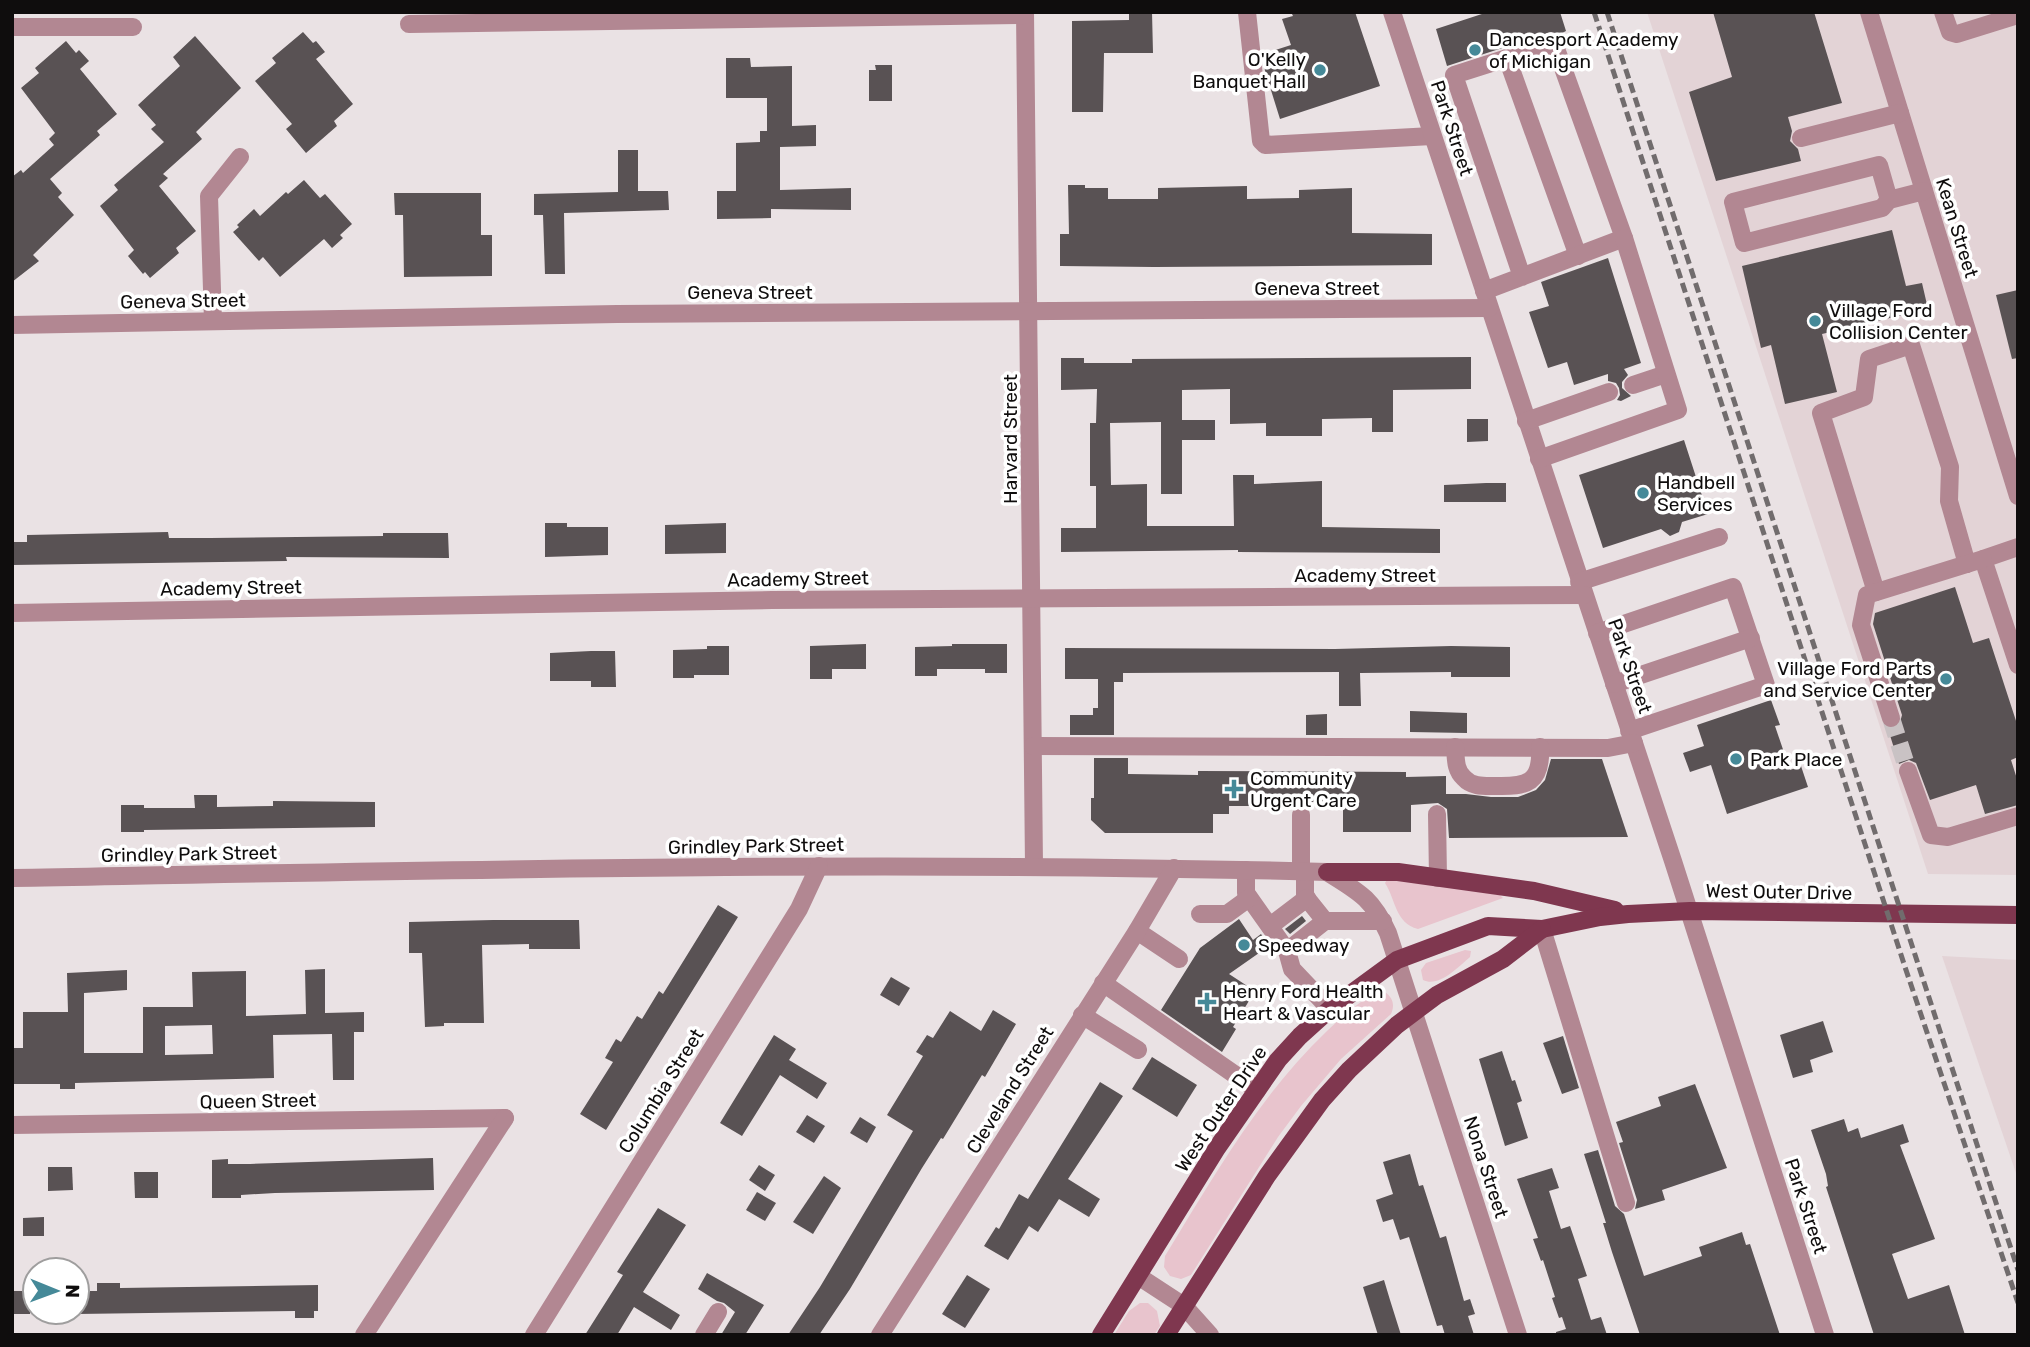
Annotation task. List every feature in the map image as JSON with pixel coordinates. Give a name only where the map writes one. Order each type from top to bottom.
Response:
[{"type":"main road","points":[[1327,872],[1398,872],[1534,891],[1628,914]]},
{"type":"main road","name":"West Outer Drive","points":[[1101,1335],[1217,1148],[1285,1052],[1330,1009],[1397,960],[1488,926],[1542,929],[1628,914],[1689,911],[2018,915]]},
{"type":"main road","name":"West Outer Drive","points":[[1166,1335],[1267,1176],[1322,1100],[1372,1047],[1437,995],[1503,959],[1542,929]]},
{"type":"street","points":[[1247,12],[1261,141],[1265,145],[1432,136]]},
{"type":"street","name":"Park Street","points":[[1392,12],[1689,911],[1825,1335]]},
{"type":"street","name":"Kean Street","points":[[1869,12],[2018,496]]},
{"type":"street","points":[[1943,12],[1950,32],[1957,34],[2018,15]]},
{"type":"street","points":[[409,24],[1025,14]]},
{"type":"street","name":"Harvard Street","points":[[1025,14],[1034,866]]},
{"type":"street","points":[[12,27],[133,27]]},
{"type":"street","points":[[1522,277],[1454,75],[1553,43],[1624,238],[1678,410],[1539,459]]},
{"type":"street","points":[[1507,58],[1578,256]]},
{"type":"street","points":[[1801,138],[1900,113]]},
{"type":"street","points":[[213,321],[209,196],[240,157]]},
{"type":"street","points":[[1889,200],[1880,165],[1733,202],[1744,243],[1882,208],[1889,200],[1924,191]]},
{"type":"street","name":"Geneva Street","points":[[12,325],[603,314],[1029,310],[1486,299],[1522,277],[1624,238]]},
{"type":"street","points":[[1876,593],[1821,413],[1864,397],[1869,359],[1911,345],[1950,467],[1949,501],[2018,665]]},
{"type":"street","points":[[1633,385],[1666,374]]},
{"type":"street","points":[[1526,421],[1609,392]]},
{"type":"street","name":"Academy Street","points":[[12,613],[1582,589],[1719,537]]},
{"type":"street","points":[[1891,718],[1861,625],[1867,595],[2018,547]]},
{"type":"street","points":[[1033,746],[1608,748],[1766,685],[1733,587],[1597,633]]},
{"type":"street","points":[[1614,684],[1751,638]]},
{"type":"street","points":[[1455,747],[1456,767],[1463,778],[1474,785],[1519,786],[1531,780],[1541,765],[1540,747]]},
{"type":"street","points":[[1908,771],[1931,835],[1948,836],[2018,816]]},
{"type":"street","points":[[1437,814],[1438,878]]},
{"type":"street","points":[[1301,815],[1307,898],[1325,921]]},
{"type":"street","name":"Grindley Park Street","points":[[12,878],[819,866],[1034,866],[1327,872]]},
{"type":"street","name":"Columbia Street","points":[[534,1335],[799,909],[819,866]]},
{"type":"street","name":"Cleveland Street","points":[[880,1335],[1137,931],[1174,868]]},
{"type":"street","points":[[1246,870],[1246,893],[1287,951],[1292,969],[1330,1009]]},
{"type":"street","points":[[1327,872],[1362,893],[1378,911],[1414,1013]]},
{"type":"street","points":[[1200,915],[1227,915],[1250,898]]},
{"type":"street","points":[[1270,926],[1307,898]]},
{"type":"street","points":[[1287,951],[1325,921],[1382,921]]},
{"type":"street","points":[[1542,929],[1626,1203]]},
{"type":"street","points":[[1137,931],[1179,958]]},
{"type":"street","points":[[1103,983],[1257,1090]]},
{"type":"street","name":"Nona Street","points":[[1414,1013],[1518,1335]]},
{"type":"street","points":[[1082,1015],[1138,1051]]},
{"type":"street","name":"Queen Street","points":[[12,1125],[505,1118],[364,1335]]},
{"type":"street","points":[[1138,1276],[1184,1306],[1210,1335]]},
{"type":"street","points":[[704,1335],[718,1312]]},
{"type":"shaded area","points":[[1647,12],[2018,12],[2018,875],[1928,874]]},
{"type":"shaded area","points":[[1388,878],[1500,895],[1503,898],[1418,929],[1410,926],[1400,916],[1385,883]]},
{"type":"shaded area","points":[[1465,950],[1471,951],[1470,957],[1448,975],[1435,981],[1423,980],[1421,970],[1426,963]]},
{"type":"shaded area","points":[[1942,956],[2018,960],[2018,1179]]},
{"type":"shaded area","points":[[1378,992],[1385,992],[1391,999],[1391,1014],[1341,1059],[1301,1106],[1278,1137],[1191,1275],[1181,1279],[1170,1276],[1164,1267],[1165,1256],[1259,1110],[1280,1082],[1327,1031],[1358,1004]]},
{"type":"shaded area","points":[[1140,1303],[1148,1303],[1157,1311],[1160,1326],[1154,1335],[1114,1335],[1129,1311]]},
{"type":"building","points":[[1129,12],[1152,12],[1153,53],[1104,53],[1103,112],[1072,112],[1072,21],[1129,20]]},
{"type":"building","name":"O'Kelly Banquet Hall","points":[[1291,12],[1355,12],[1380,86],[1280,119],[1265,71],[1263,54],[1291,45],[1282,19],[1293,16]]},
{"type":"building","name":"Dancesport Academy of Michigan","points":[[1488,12],[1560,12],[1566,31],[1560,34],[1551,32],[1447,66],[1436,29]]},
{"type":"building","points":[[1713,12],[1814,12],[1842,103],[1788,117],[1792,131],[1790,141],[1798,149],[1801,161],[1716,181],[1689,92],[1732,77]]},
{"type":"building","points":[[303,32],[325,52],[316,59],[353,104],[334,121],[337,126],[306,153],[286,129],[292,124],[255,81],[276,63],[272,58]]},
{"type":"building","points":[[195,36],[241,88],[196,132],[202,139],[163,174],[168,178],[159,186],[196,231],[176,248],[179,253],[150,278],[145,272],[143,274],[128,256],[134,250],[100,206],[118,190],[114,185],[164,142],[151,129],[156,125],[138,105],[180,66],[173,57]]},
{"type":"building","points":[[66,41],[76,53],[79,50],[89,61],[80,69],[117,114],[97,131],[100,135],[50,179],[62,193],[58,197],[74,215],[33,255],[39,261],[12,282],[12,177],[21,170],[23,173],[54,145],[49,139],[55,133],[21,88],[39,73],[35,68]]},
{"type":"building","points":[[726,58],[750,58],[751,67],[792,66],[792,126],[816,125],[816,146],[780,147],[780,190],[851,188],[851,210],[771,209],[771,218],[717,219],[717,191],[736,191],[736,143],[760,142],[760,131],[767,131],[767,98],[726,98]]},
{"type":"building","points":[[875,65],[892,65],[892,101],[869,101],[869,70],[876,70]]},
{"type":"building","points":[[618,150],[638,150],[638,191],[668,191],[669,210],[564,213],[565,274],[545,274],[543,215],[534,215],[534,194],[618,192]]},
{"type":"building","points":[[304,180],[320,198],[325,194],[352,224],[340,235],[343,238],[332,248],[324,239],[280,277],[263,257],[259,261],[233,232],[254,209],[260,216],[286,192],[288,194]]},
{"type":"building","points":[[1068,185],[1108,188],[1108,199],[1158,199],[1158,188],[1247,186],[1247,199],[1299,198],[1299,190],[1352,188],[1352,233],[1432,234],[1432,265],[1060,266],[1060,234],[1069,234]]},
{"type":"building","points":[[394,193],[481,193],[481,235],[492,235],[492,276],[404,277],[403,215],[395,215]]},
{"type":"building","name":"Village Ford Collision Center","points":[[1892,230],[1906,286],[1922,283],[1928,309],[1822,334],[1837,392],[1785,404],[1771,345],[1761,348],[1742,266]]},
{"type":"building","points":[[1608,258],[1641,363],[1624,369],[1628,375],[1622,382],[1622,388],[1631,396],[1621,401],[1617,400],[1620,395],[1619,388],[1616,383],[1608,381],[1608,374],[1574,385],[1567,362],[1548,368],[1529,312],[1549,306],[1541,282]]},
{"type":"building","points":[[2018,290],[2018,358],[2012,359],[1996,295]]},
{"type":"building","points":[[1471,357],[1471,389],[1393,390],[1393,432],[1372,432],[1372,418],[1322,419],[1322,436],[1266,436],[1266,423],[1230,424],[1230,389],[1182,390],[1182,420],[1215,420],[1215,440],[1182,440],[1182,494],[1161,494],[1161,422],[1110,423],[1111,485],[1147,484],[1147,526],[1234,526],[1233,475],[1254,475],[1254,484],[1322,481],[1322,527],[1440,529],[1440,553],[1238,550],[1061,552],[1061,528],[1096,528],[1096,486],[1090,486],[1090,423],[1096,423],[1097,389],[1061,390],[1061,358],[1084,358],[1084,363],[1132,363],[1132,359]]},
{"type":"building","points":[[1467,419],[1488,419],[1488,441],[1467,442]]},
{"type":"building","name":"Handbell Services","points":[[1684,440],[1708,514],[1682,522],[1679,532],[1670,536],[1661,529],[1603,548],[1579,475]]},
{"type":"building","points":[[1506,483],[1506,502],[1444,502],[1444,485]]},
{"type":"building","points":[[545,523],[567,523],[567,527],[608,527],[608,555],[545,557]]},
{"type":"building","points":[[726,523],[726,553],[665,554],[665,525]]},
{"type":"building","points":[[168,532],[169,538],[448,533],[449,558],[286,557],[287,561],[12,565],[12,542],[27,542],[27,535]]},
{"type":"building","name":"Village Ford Parts and Service Center","points":[[1955,587],[1973,643],[1989,638],[2018,727],[2018,757],[2011,760],[2018,782],[2018,805],[1985,814],[1976,785],[1930,800],[1916,763],[1909,760],[1899,764],[1888,729],[1899,726],[1902,715],[1873,624],[1875,613]]},
{"type":"building","points":[[866,644],[866,669],[832,669],[832,679],[810,679],[810,646]]},
{"type":"building","points":[[1007,644],[1007,673],[985,673],[985,669],[937,669],[937,676],[915,676],[915,647]]},
{"type":"building","points":[[707,646],[729,646],[729,675],[673,678],[673,650],[707,649]]},
{"type":"building","points":[[1510,647],[1510,677],[1451,677],[1451,672],[1360,673],[1361,706],[1339,706],[1339,672],[1123,673],[1123,682],[1114,682],[1114,735],[1070,735],[1070,715],[1093,715],[1093,708],[1098,708],[1098,679],[1065,679],[1065,648],[1335,649]]},
{"type":"building","points":[[615,651],[616,687],[591,687],[591,681],[550,681],[550,653]]},
{"type":"building","name":"Park Place","points":[[1771,700],[1780,725],[1775,726],[1790,770],[1801,766],[1808,787],[1727,814],[1711,765],[1690,772],[1683,753],[1704,746],[1697,725]]},
{"type":"building","points":[[1410,711],[1467,713],[1467,733],[1410,732]]},
{"type":"building","points":[[1327,714],[1327,735],[1306,735],[1306,715]]},
{"type":"building","points":[[1094,758],[1128,758],[1128,774],[1198,775],[1198,771],[1406,772],[1406,777],[1446,776],[1446,794],[1491,797],[1518,797],[1536,790],[1545,780],[1551,759],[1602,759],[1628,837],[1449,838],[1447,809],[1438,803],[1411,805],[1411,832],[1343,832],[1343,802],[1270,802],[1270,806],[1229,806],[1229,814],[1213,814],[1213,833],[1105,833],[1091,820]]},
{"type":"building","points":[[194,795],[217,795],[217,807],[273,806],[273,801],[375,802],[375,827],[121,832],[121,805],[195,808]]},
{"type":"building","points":[[718,905],[738,917],[606,1130],[580,1114],[613,1062],[605,1058],[616,1039],[621,1042],[637,1016],[642,1019],[659,991],[663,994]]},
{"type":"building","points":[[1302,916],[1306,921],[1290,934],[1285,929]]},
{"type":"building","name":"Henry Ford Health Heart & Vascular","points":[[1239,919],[1253,940],[1261,934],[1269,946],[1229,974],[1255,991],[1233,1027],[1236,1029],[1222,1052],[1161,1010],[1200,948]]},
{"type":"building","points":[[579,920],[580,949],[529,949],[529,944],[482,945],[484,1023],[444,1023],[444,1026],[425,1027],[422,953],[409,953],[409,922]]},
{"type":"building","points":[[325,969],[325,1013],[364,1012],[364,1032],[354,1032],[354,1080],[333,1080],[332,1034],[273,1035],[274,1078],[75,1083],[75,1089],[60,1089],[60,1084],[12,1084],[12,1048],[23,1048],[23,1012],[68,1012],[67,973],[127,970],[127,990],[84,993],[84,1053],[143,1053],[143,1007],[193,1007],[192,972],[246,971],[246,1016],[306,1014],[305,970]],"holes":[[[212,1025],[213,1054],[165,1055],[165,1026]]]},
{"type":"building","points":[[891,977],[910,988],[899,1006],[880,995]]},
{"type":"building","points":[[993,1010],[1016,1024],[985,1077],[982,1075],[943,1139],[941,1138],[850,1289],[819,1335],[788,1335],[820,1287],[913,1131],[887,1115],[923,1056],[916,1052],[927,1035],[933,1038],[950,1011],[981,1031]]},
{"type":"building","points":[[1823,1021],[1833,1052],[1810,1060],[1813,1072],[1793,1078],[1780,1035]]},
{"type":"building","points":[[774,1035],[796,1049],[789,1060],[827,1083],[817,1099],[780,1075],[742,1136],[720,1123]]},
{"type":"building","points":[[1563,1036],[1579,1088],[1562,1094],[1543,1043]]},
{"type":"building","points":[[1502,1051],[1522,1101],[1517,1103],[1528,1138],[1505,1146],[1479,1059]]},
{"type":"building","points":[[1152,1057],[1197,1085],[1177,1117],[1132,1089]]},
{"type":"building","points":[[1100,1082],[1123,1096],[1068,1179],[1100,1199],[1089,1217],[1059,1199],[1038,1232],[1029,1226],[1008,1260],[984,1246],[996,1227],[999,1229],[1019,1194],[1028,1199]]},
{"type":"building","points":[[1695,1084],[1727,1168],[1662,1190],[1665,1200],[1635,1209],[1637,1200],[1619,1143],[1623,1142],[1616,1122],[1661,1106],[1658,1097]]},
{"type":"building","points":[[807,1115],[825,1126],[814,1143],[796,1132]]},
{"type":"building","points":[[860,1117],[876,1127],[867,1143],[850,1133]]},
{"type":"building","points":[[1844,1119],[1848,1132],[1858,1128],[1861,1138],[1903,1124],[1909,1142],[1900,1145],[1935,1239],[1892,1254],[1908,1299],[1949,1285],[1965,1335],[1874,1335],[1826,1187],[1826,1174],[1811,1130]]},
{"type":"building","points":[[1598,1150],[1615,1206],[1624,1214],[1644,1276],[1702,1256],[1699,1247],[1742,1232],[1746,1245],[1750,1244],[1780,1335],[1640,1335],[1603,1223],[1606,1223],[1584,1154]]},
{"type":"building","points":[[1410,1154],[1419,1186],[1423,1185],[1440,1238],[1446,1236],[1464,1301],[1470,1299],[1475,1314],[1468,1316],[1474,1335],[1445,1335],[1442,1325],[1437,1326],[1409,1237],[1400,1240],[1393,1219],[1383,1222],[1376,1200],[1393,1194],[1383,1162]]},
{"type":"building","points":[[433,1158],[434,1190],[275,1193],[241,1195],[241,1198],[212,1198],[212,1160],[228,1159],[228,1164],[250,1164]]},
{"type":"building","points":[[759,1165],[775,1175],[765,1191],[749,1180]]},
{"type":"building","points":[[48,1167],[72,1167],[73,1190],[48,1191]]},
{"type":"building","points":[[1552,1168],[1559,1188],[1549,1191],[1561,1229],[1570,1226],[1587,1276],[1578,1279],[1591,1320],[1601,1317],[1607,1335],[1556,1335],[1556,1332],[1566,1329],[1552,1298],[1555,1297],[1533,1239],[1538,1238],[1517,1179]]},
{"type":"building","points":[[134,1172],[158,1172],[158,1198],[135,1198]]},
{"type":"building","points":[[824,1176],[841,1188],[813,1234],[793,1222]]},
{"type":"building","points":[[757,1192],[776,1203],[765,1221],[746,1210]]},
{"type":"building","points":[[658,1208],[686,1225],[643,1292],[680,1315],[671,1330],[634,1307],[617,1335],[585,1335],[623,1275],[617,1272]]},
{"type":"building","points":[[44,1217],[44,1236],[23,1236],[23,1218]]},
{"type":"building","points":[[707,1273],[764,1305],[745,1335],[721,1335],[735,1312],[698,1289]]},
{"type":"building","points":[[967,1275],[990,1289],[965,1328],[942,1314]]},
{"type":"building","points":[[1384,1280],[1401,1335],[1378,1335],[1363,1287]]},
{"type":"building","points":[[97,1283],[120,1283],[120,1288],[318,1285],[318,1311],[314,1311],[314,1318],[295,1318],[295,1311],[91,1314],[91,1291],[97,1291]]},
{"type":"building","points":[[12,1291],[21,1291],[21,1314],[12,1314]]},
{"type":"tunnel","points":[[1891,718],[1908,771]]},
{"type":"railway","points":[[1594,12],[1905,967],[2018,1303]]},
{"type":"railway","points":[[1607,12],[2018,1270]]},
{"type":"place","name":"Dancesport Academy of Michigan","points":[[1475,50]]},
{"type":"place","name":"O'Kelly Banquet Hall","points":[[1320,70]]},
{"type":"place","name":"Village Ford Collision Center","points":[[1815,321]]},
{"type":"place","name":"Handbell Services","points":[[1643,493]]},
{"type":"place","name":"Village Ford Parts and Service Center","points":[[1946,679]]},
{"type":"place","name":"Park Place","points":[[1736,759]]},
{"type":"place","name":"Community Urgent Care","points":[[1234,789]]},
{"type":"place","name":"Speedway","points":[[1244,945]]},
{"type":"place","name":"Henry Ford Health Heart & Vascular","points":[[1207,1002]]}]
